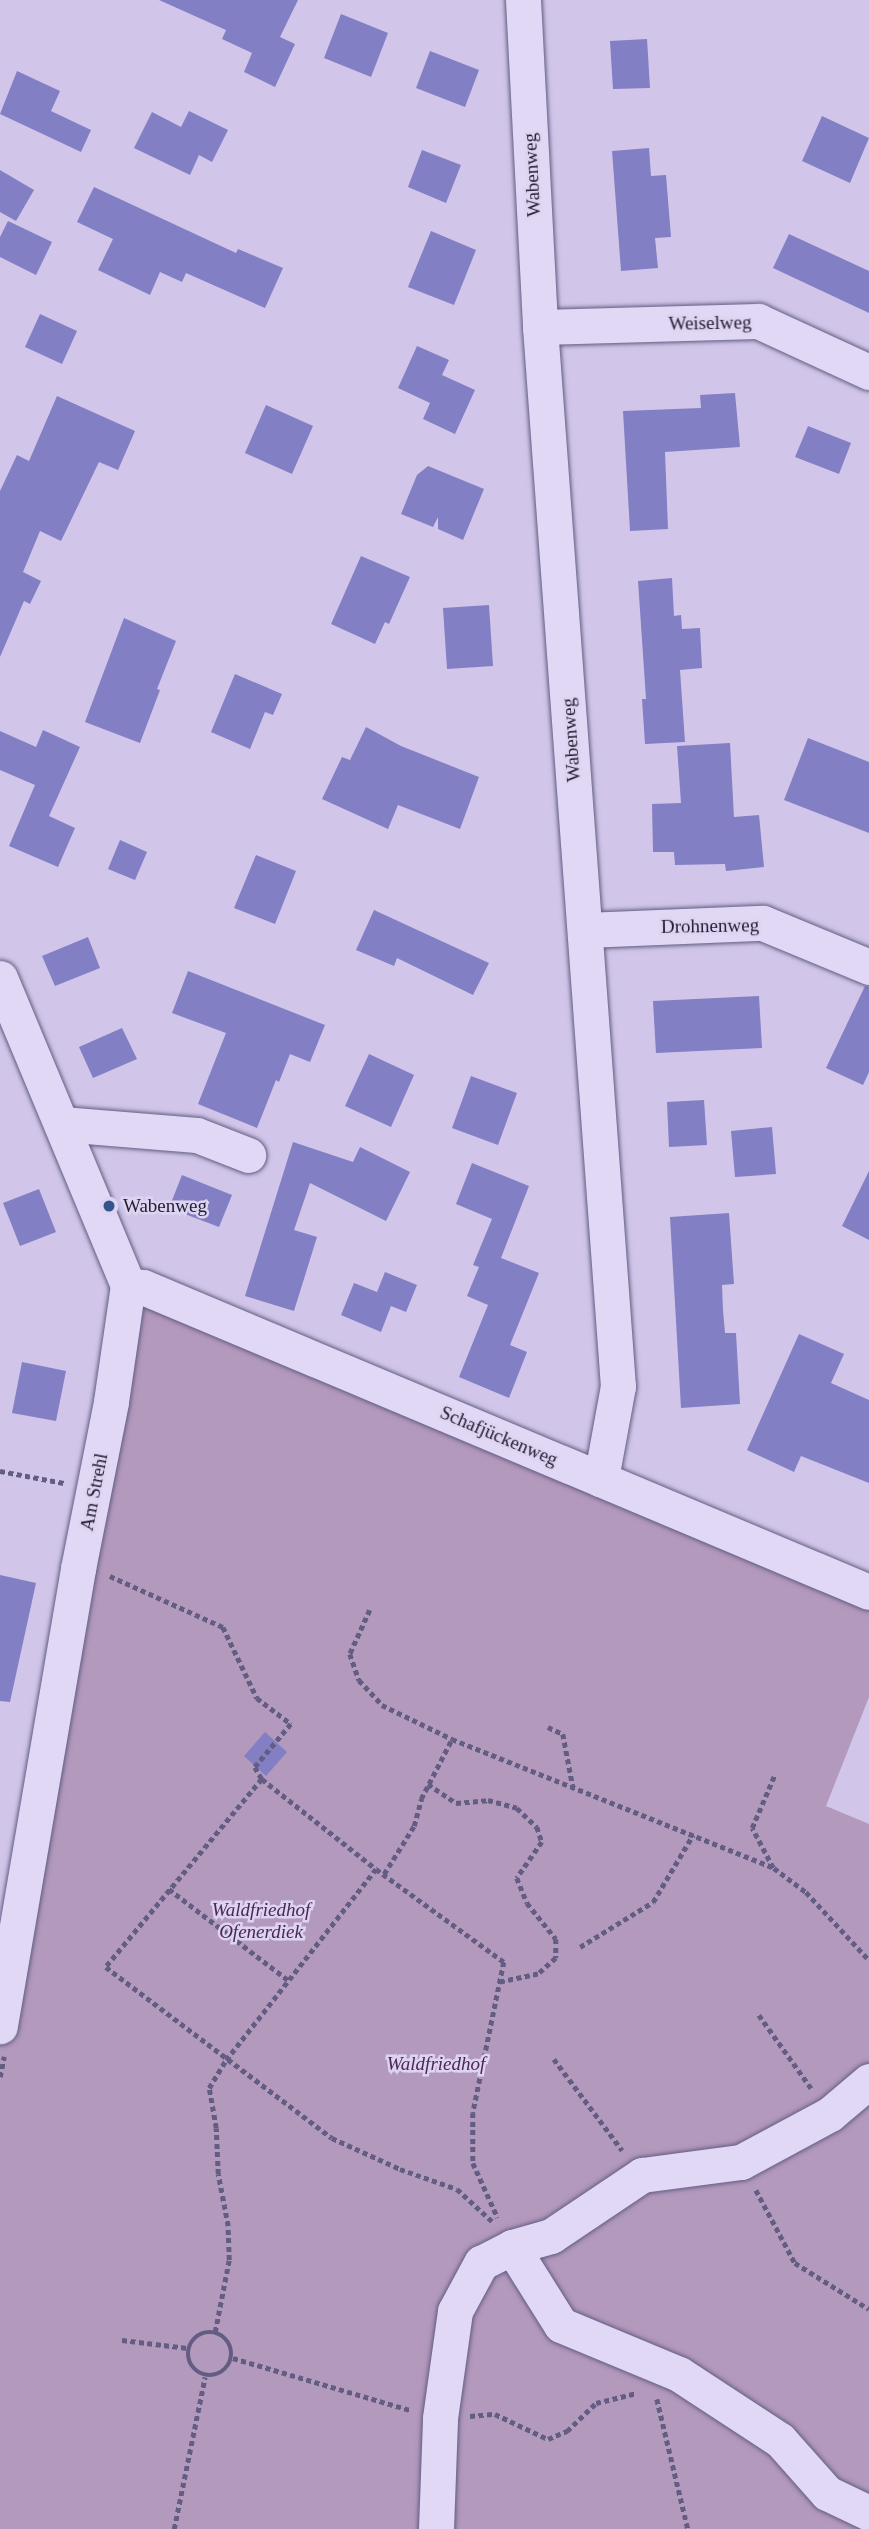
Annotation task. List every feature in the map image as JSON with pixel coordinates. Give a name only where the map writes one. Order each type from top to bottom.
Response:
[{"type":"street","name":"Wabenweg","points":[[523,0],[540,327],[618,1386],[601,1479]]},
{"type":"street","name":"Weiselweg","points":[[540,327],[758,321],[869,372]]},
{"type":"street","name":"Drohnenweg","points":[[585,930],[763,923],[869,967]]},
{"type":"street","points":[[0,978],[128,1285]]},
{"type":"street","points":[[62,1124],[197,1135],[248,1155]]},
{"type":"street","name":"Schafjückenweg","points":[[128,1285],[143,1287],[869,1592]]},
{"type":"street","name":"Am Strehl","points":[[0,2026],[78,1569],[96,1486],[128,1285]]},
{"type":"street","points":[[505,2234],[551,2236],[642,2175],[741,2162],[830,2114],[869,2081]]},
{"type":"street","points":[[505,2234],[561,2325],[780,2440],[827,2493],[869,2512]]},
{"type":"street","points":[[436,2529],[440,2418],[455,2311],[481,2263],[505,2234]]},
{"type":"path","points":[[0,1471],[96,1486]]},
{"type":"path","points":[[78,1569],[100,1572],[223,1627],[257,1698],[291,1724],[255,1767],[262,1779],[376,1869],[504,1962],[472,2113],[473,2163],[505,2234]]},
{"type":"path","points":[[370,1610],[350,1654],[359,1680],[382,1705],[452,1739],[774,1868],[806,1892],[869,1961]]},
{"type":"path","points":[[548,1727],[563,1734],[573,1788]]},
{"type":"path","points":[[384,1874],[414,1826],[428,1784],[452,1739]]},
{"type":"path","points":[[774,1868],[752,1828],[775,1774]]},
{"type":"path","points":[[262,1779],[106,1967],[332,2138],[400,2169],[457,2189],[505,2234]]},
{"type":"path","points":[[428,1784],[456,1803],[488,1800],[517,1808],[537,1827],[542,1842],[517,1878],[527,1903],[556,1939],[555,1958],[538,1974],[500,1982]]},
{"type":"path","points":[[580,1947],[653,1902],[693,1835]]},
{"type":"path","points":[[215,2332],[229,2260],[228,2225],[218,2174],[216,2129],[209,2088],[226,2060],[376,1869]]},
{"type":"path","points":[[169,1888],[288,1980]]},
{"type":"path","points":[[759,2015],[830,2114]]},
{"type":"path","points":[[554,2059],[642,2175]]},
{"type":"path","points":[[741,2162],[795,2263],[869,2309]]},
{"type":"path","points":[[215,2332],[227,2339],[233,2358],[226,2371],[217,2376],[205,2376],[195,2371],[188,2360],[188,2348],[202,2333],[215,2332]]},
{"type":"path","points":[[122,2340],[188,2348]]},
{"type":"path","points":[[233,2358],[440,2418],[495,2414],[548,2439],[567,2431],[596,2403],[668,2381]]},
{"type":"path","points":[[174,2529],[205,2376]]},
{"type":"path","points":[[668,2381],[657,2408],[688,2529]]},
{"type":"green space","name":"Waldfriedhof","points":[[128,1285],[869,1592],[869,1697],[826,1806],[869,1824],[869,2529],[0,2529],[0,2026]]},
{"type":"building","points":[[159,0],[298,0],[280,37],[295,44],[275,87],[244,72],[252,53],[222,39],[226,30]]},
{"type":"building","points":[[341,14],[388,33],[371,77],[324,58]]},
{"type":"building","points":[[647,39],[650,88],[613,89],[610,41]]},
{"type":"building","points":[[430,51],[479,70],[465,107],[416,88]]},
{"type":"building","points":[[17,71],[60,91],[51,111],[91,130],[81,152],[0,114]]},
{"type":"building","points":[[189,111],[228,130],[212,162],[199,155],[190,175],[134,148],[152,112],[181,127]]},
{"type":"building","points":[[822,116],[869,138],[850,183],[802,161]]},
{"type":"building","points":[[649,148],[651,176],[666,175],[671,237],[655,238],[658,268],[621,271],[612,151]]},
{"type":"building","points":[[422,150],[461,165],[446,203],[408,187]]},
{"type":"building","points":[[0,170],[34,190],[16,221],[0,212]]},
{"type":"building","points":[[94,187],[236,253],[238,249],[283,268],[265,308],[186,273],[182,282],[160,272],[150,295],[98,270],[113,239],[77,222]]},
{"type":"building","points":[[8,221],[52,242],[36,275],[0,257],[0,237]]},
{"type":"building","points":[[431,231],[476,250],[454,305],[408,287]]},
{"type":"building","points":[[789,234],[869,271],[869,313],[773,268]]},
{"type":"building","points":[[40,314],[77,331],[62,364],[25,347]]},
{"type":"building","points":[[417,346],[449,360],[442,375],[475,390],[455,434],[423,419],[430,403],[398,388]]},
{"type":"building","points":[[735,393],[740,447],[665,452],[668,529],[630,531],[623,411],[701,408],[700,395]]},
{"type":"building","points":[[57,396],[135,431],[118,470],[99,462],[61,541],[40,531],[23,572],[41,581],[30,604],[24,601],[0,657],[0,491],[17,455],[29,461]]},
{"type":"building","points":[[266,405],[313,426],[292,474],[245,453]]},
{"type":"building","points":[[808,426],[851,443],[839,474],[795,457]]},
{"type":"building","points":[[428,466],[484,489],[463,540],[438,529],[438,517],[433,527],[401,514],[417,475]]},
{"type":"building","points":[[361,556],[410,577],[389,624],[385,622],[375,644],[331,624]]},
{"type":"building","points":[[672,578],[674,616],[681,615],[682,629],[700,628],[702,668],[680,670],[685,742],[645,744],[642,699],[646,699],[638,581]]},
{"type":"building","points":[[489,605],[493,666],[447,669],[443,608]]},
{"type":"building","points":[[124,618],[176,641],[140,743],[85,722]]},
{"type":"building","points":[[235,674],[282,694],[273,715],[265,712],[250,749],[211,732]]},
{"type":"building","points":[[366,727],[401,746],[479,777],[460,829],[398,805],[388,829],[322,799],[342,757],[350,760]]},
{"type":"building","points":[[43,730],[80,747],[49,816],[75,828],[58,867],[9,846],[35,785],[0,770],[0,731],[36,747]]},
{"type":"building","points":[[808,738],[869,762],[869,833],[784,800]]},
{"type":"building","points":[[730,743],[734,817],[759,815],[764,867],[726,871],[725,864],[675,865],[674,852],[653,852],[652,804],[681,803],[677,746]]},
{"type":"building","points":[[120,840],[147,852],[135,880],[108,869]]},
{"type":"building","points":[[256,855],[296,871],[275,924],[234,908]]},
{"type":"building","points":[[374,910],[489,963],[473,995],[397,958],[394,966],[356,950]]},
{"type":"building","points":[[88,937],[100,968],[55,986],[42,956]]},
{"type":"building","points":[[188,971],[325,1025],[310,1062],[290,1054],[279,1082],[276,1080],[257,1128],[198,1104],[226,1033],[172,1013]]},
{"type":"building","points":[[865,986],[869,987],[869,1072],[863,1085],[826,1068]]},
{"type":"building","points":[[759,996],[762,1048],[656,1053],[653,1001]]},
{"type":"building","points":[[122,1028],[137,1059],[93,1078],[79,1047]]},
{"type":"building","points":[[369,1054],[414,1075],[391,1127],[345,1106]]},
{"type":"building","points":[[471,1076],[517,1093],[498,1145],[452,1128]]},
{"type":"building","points":[[704,1100],[707,1145],[669,1147],[667,1102]]},
{"type":"building","points":[[772,1127],[776,1174],[735,1177],[731,1131]]},
{"type":"building","points":[[293,1142],[353,1162],[360,1147],[410,1172],[386,1221],[310,1183],[294,1230],[317,1237],[294,1311],[245,1296]]},
{"type":"building","points":[[472,1163],[529,1186],[501,1258],[539,1273],[510,1345],[527,1352],[509,1398],[459,1377],[488,1305],[467,1296],[479,1267],[473,1265],[492,1219],[456,1204]]},
{"type":"building","points":[[869,1171],[869,1240],[842,1226]]},
{"type":"building","points":[[182,1175],[232,1195],[219,1227],[169,1208]]},
{"type":"building","points":[[39,1189],[56,1232],[20,1246],[3,1203]]},
{"type":"building","points":[[729,1213],[734,1284],[722,1285],[723,1310],[725,1333],[736,1333],[740,1404],[681,1408],[670,1217]]},
{"type":"building","points":[[385,1272],[417,1285],[406,1312],[391,1306],[381,1332],[341,1315],[354,1283],[377,1292]]},
{"type":"building","points":[[799,1334],[844,1354],[831,1383],[869,1400],[869,1483],[801,1456],[794,1472],[747,1450]]},
{"type":"building","points":[[22,1362],[66,1371],[56,1421],[12,1413]]},
{"type":"building","points":[[0,1575],[36,1583],[10,1702],[0,1701]]},
{"type":"building","points":[[265,1732],[287,1752],[266,1776],[244,1756]]},
{"type":"place","name":"Wabenweg","points":[[109,1206]]},
{"type":"park label","name":"Waldfriedhof Ofenerdiek","points":[[261,1921]]}]
